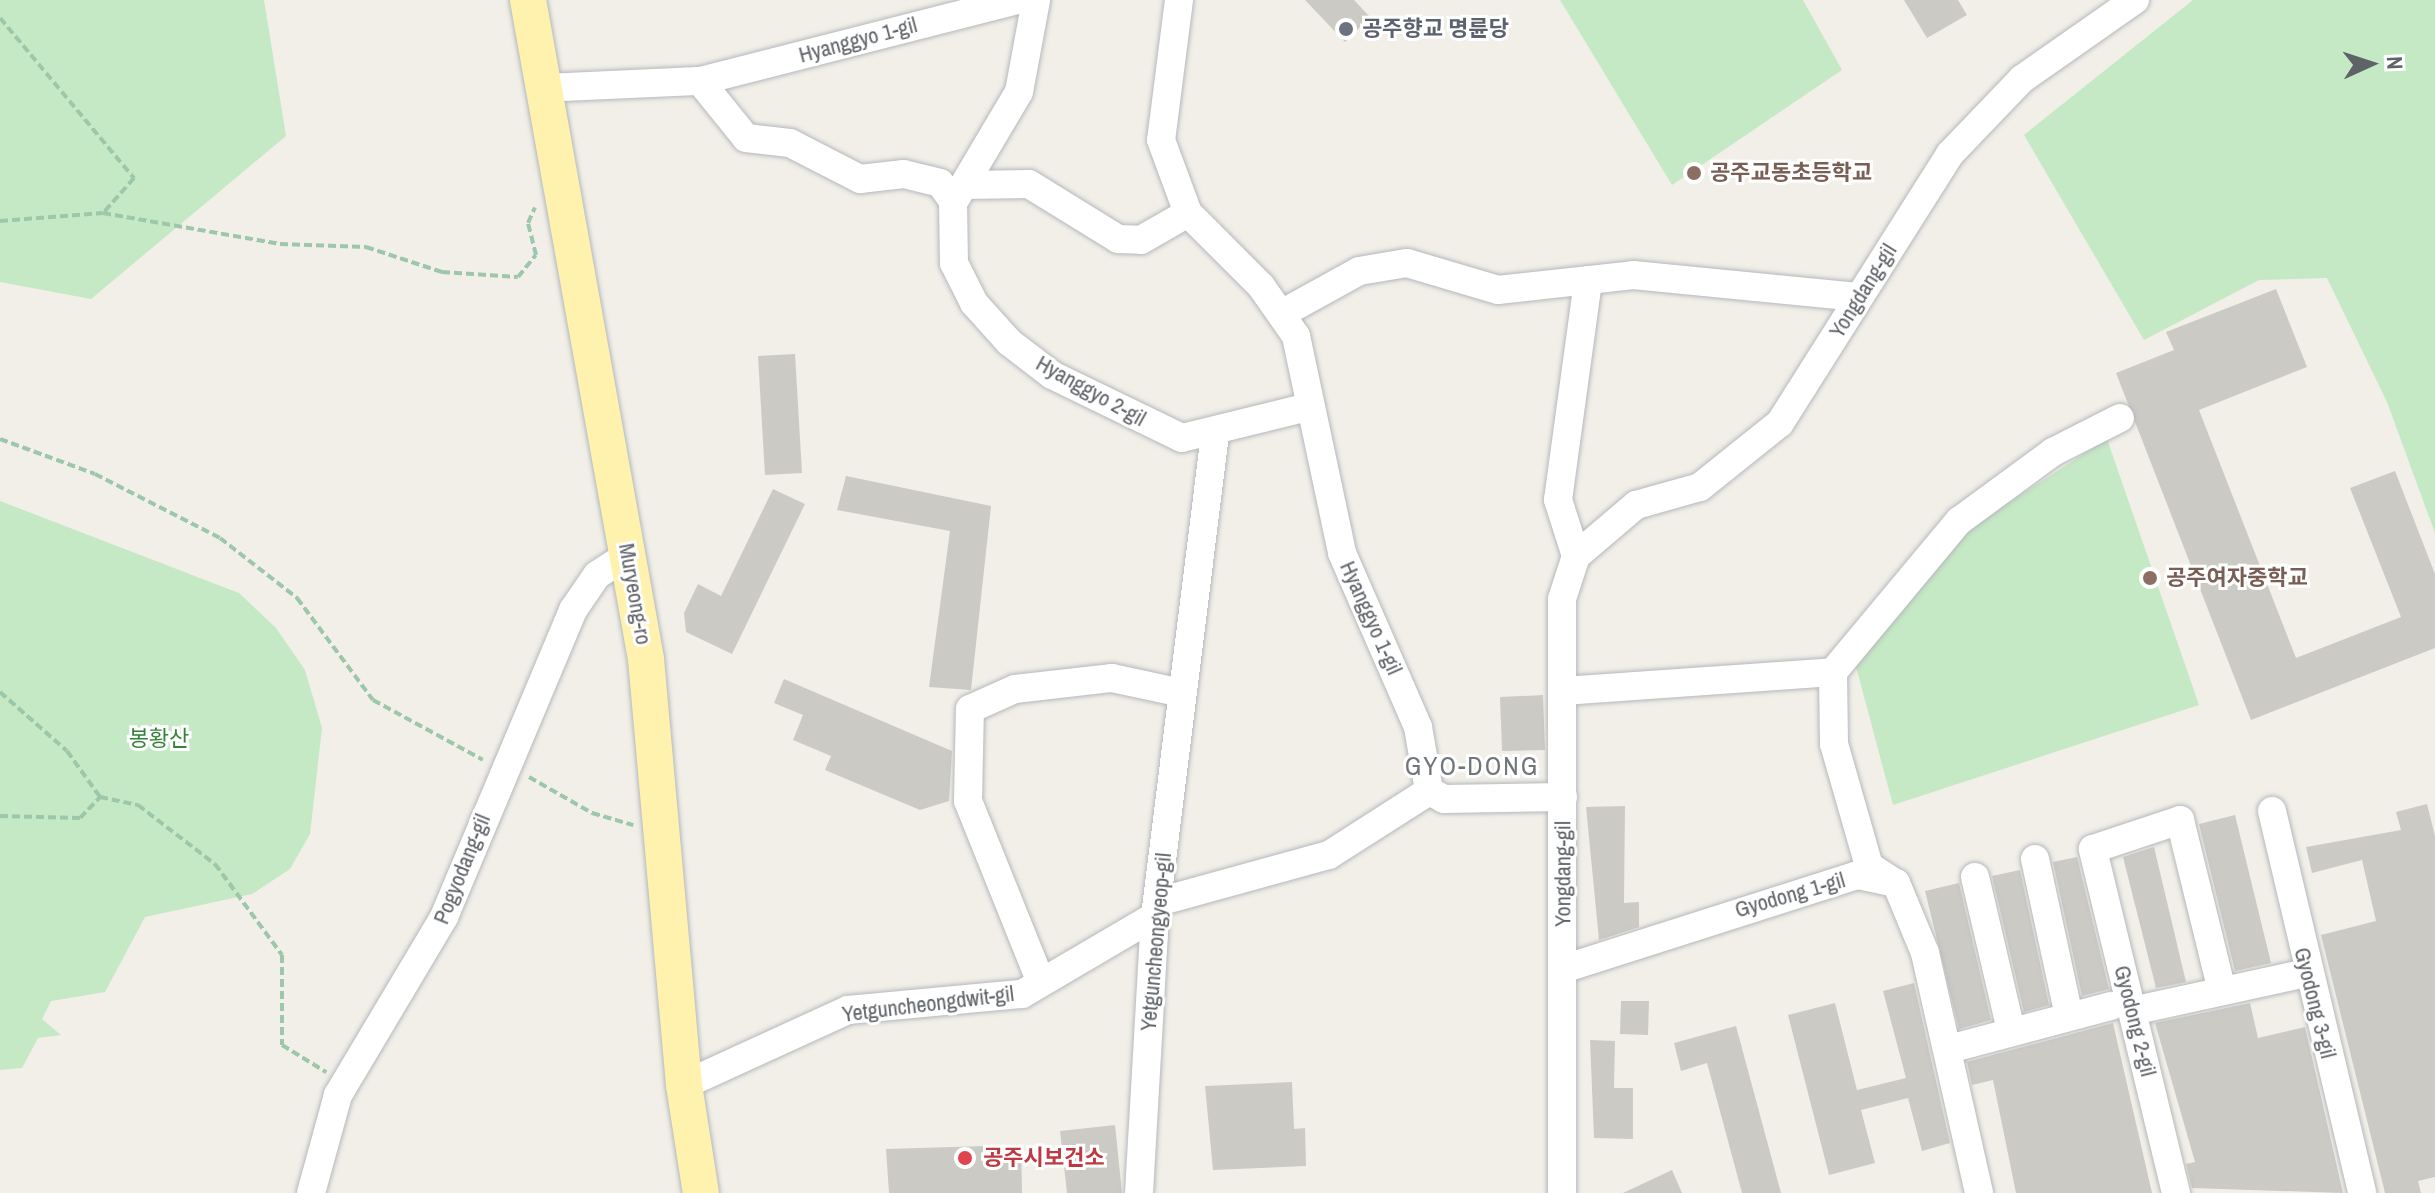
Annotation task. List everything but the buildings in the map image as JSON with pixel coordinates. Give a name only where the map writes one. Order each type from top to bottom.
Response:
[{"type":"main road","name":"Muryeong-ro","points":[[528,0],[646,659],[684,1085],[701,1193]]},
{"type":"street","name":"Hyanggyo 1-gil","points":[[700,81],[1017,0]]},
{"type":"street","points":[[959,193],[1019,92],[1036,0]]},
{"type":"street","name":"Hyanggyo 1-gil","points":[[1179,0],[1161,140],[1188,213],[1283,313],[1296,336],[1308,407],[1342,553],[1418,727],[1429,791]]},
{"type":"street","name":"Yongdang-gil","points":[[1562,1193],[1562,599],[1576,556],[1636,505],[1700,487],[1743,458],[1780,423],[1950,154],[2022,79],[2135,0]]},
{"type":"street","points":[[543,88],[700,81],[746,138],[790,143],[860,179],[904,174],[940,183],[959,193],[1029,184],[1118,239],[1141,240],[1188,213]]},
{"type":"street","name":"Hyanggyo 2-gil","points":[[959,193],[954,263],[974,303],[1009,342],[1052,375],[1182,438],[1215,434],[1308,407]]},
{"type":"street","points":[[1283,313],[1359,271],[1407,263],[1498,290],[1633,275],[1858,297]]},
{"type":"street","points":[[1576,556],[1558,500],[1588,280]]},
{"type":"street","points":[[1979,1193],[1925,953],[1896,883],[1869,866],[1834,744],[1833,672],[1959,521],[2053,452],[2120,418]]},
{"type":"street","name":"Yetguncheongyeop-gil","points":[[1139,1193],[1156,909],[1215,434]]},
{"type":"street","name":"Pogyodang-gil","points":[[311,1193],[338,1095],[444,917],[502,769],[573,610],[597,575],[628,555]]},
{"type":"street","points":[[1563,691],[1833,672]]},
{"type":"street","name":"Yetguncheongdwit-gil","points":[[1040,980],[968,801],[970,709],[1015,689],[1112,678],[1182,693]]},
{"type":"street","points":[[1429,791],[1444,799],[1563,797]]},
{"type":"street","name":"Yetguncheongdwit-gil","points":[[684,1085],[848,1010],[1008,996],[1040,980],[1156,909],[1329,855],[1429,791]]},
{"type":"street","name":"Gyodong 3-gil","points":[[2272,811],[2307,973],[2362,1193]]},
{"type":"street","name":"Gyodong 2-gil","points":[[2176,1193],[2121,1008],[2093,849],[2180,820],[2222,991]]},
{"type":"street","points":[[2035,859],[2069,1016]]},
{"type":"street","name":"Gyodong 1-gil","points":[[1563,969],[1858,875],[1896,883]]},
{"type":"street","points":[[1975,877],[2011,1031]]},
{"type":"street","points":[[1949,1049],[2069,1016],[2222,991],[2307,973]]},
{"type":"path","points":[[0,18],[134,178],[103,213]]},
{"type":"path","points":[[0,221],[103,213],[280,244],[366,247],[442,272],[518,277],[536,255],[528,223],[538,197]]},
{"type":"path","points":[[0,439],[95,474],[220,538],[297,598],[373,700],[502,769],[639,827]]},
{"type":"path","points":[[0,692],[67,751],[100,797],[138,805],[215,864],[282,955],[282,1045],[330,1075]]},
{"type":"path","points":[[0,816],[80,818],[100,797]]},
{"type":"green space","points":[[0,0],[264,0],[286,136],[91,299],[0,282]]},
{"type":"green space","points":[[1560,0],[1803,0],[1842,70],[1672,185]]},
{"type":"green space","points":[[2193,0],[2435,0],[2435,533],[2387,402],[2327,278],[2259,280],[2144,340],[2024,135]]},
{"type":"green space","points":[[2107,439],[2199,705],[1893,805],[1854,659],[1974,525]]},
{"type":"green space","name":"봉황산","points":[[0,501],[239,593],[276,628],[305,670],[322,728],[310,834],[290,869],[252,894],[145,917],[105,992],[51,1001],[42,1019],[61,1035],[38,1038],[22,1068],[0,1070]]},
{"type":"place","name":"공주향교 명륜당","points":[[1346,29]]},
{"type":"place","name":"공주교동초등학교","points":[[1694,173]]},
{"type":"place","name":"공주여자중학교","points":[[2150,578]]},
{"type":"place","name":"공주시보건소","points":[[965,1158]]},
{"type":"district","name":"GYO-DONG","points":[[1472,766]]}]
